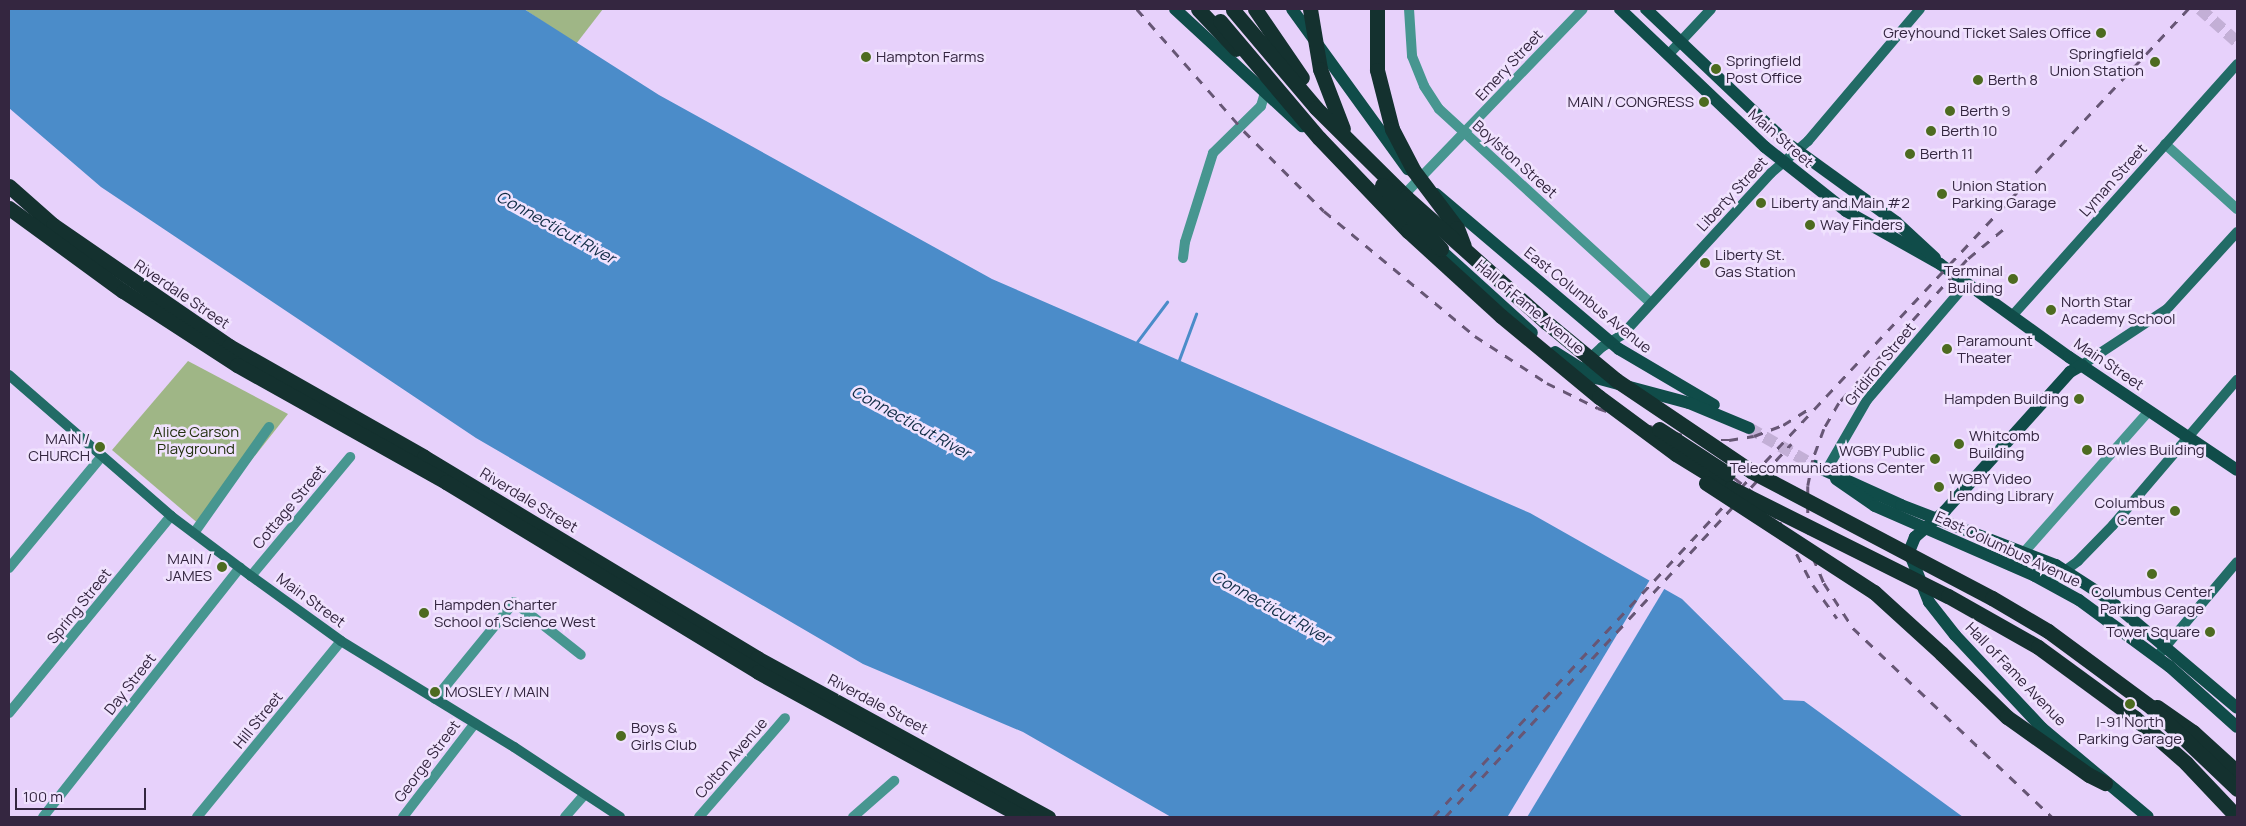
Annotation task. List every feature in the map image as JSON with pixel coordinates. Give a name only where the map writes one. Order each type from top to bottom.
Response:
[{"type":"highway","points":[[1198,9],[1217,23]]},
{"type":"highway","points":[[1210,9],[1217,23],[1271,92],[1449,270],[1550,358],[1724,497],[1882,598],[2001,712],[2089,776],[2105,783]]},
{"type":"highway","points":[[1232,9],[1316,108],[1384,175],[1465,250],[1588,358],[1697,437],[1779,486],[2020,614],[2193,732],[2237,772]]},
{"type":"highway","points":[[1255,9],[1304,80],[1384,175]]},
{"type":"highway","points":[[1310,9],[1320,69],[1343,129],[1376,178],[1432,240],[1548,343],[1649,422],[1743,484],[1856,550]]},
{"type":"highway","points":[[1377,9],[1377,70],[1392,129],[1414,171],[1457,228],[1465,250]]},
{"type":"highway","points":[[9,181],[53,225]]},
{"type":"highway","name":"Riverdale Street","points":[[9,186],[53,225],[229,346],[424,457],[757,658],[1048,817]]},
{"type":"highway","name":"Riverdale Street","points":[[9,208],[123,291],[237,364],[446,482],[758,672],[1023,817]]},
{"type":"highway","points":[[1650,436],[1731,488],[1979,612],[2066,666],[2160,740],[2237,816]]},
{"type":"highway","points":[[2127,688],[2175,728],[2237,788]]},
{"type":"main road","name":"Hall of Fame Avenue","points":[[1175,9],[1271,92],[1427,238],[1543,342],[1576,368],[1596,378],[1689,403],[1749,428]]},
{"type":"main road","name":"East Columbus Avenue","points":[[1292,9],[1372,122],[1418,179],[1611,342],[1644,367],[1729,413],[1749,428]]},
{"type":"main road","name":"Main Street","points":[[1620,9],[1782,163],[1852,216],[1940,264],[2082,365],[2237,470]]},
{"type":"main road","name":"Main Street","points":[[1646,9],[1796,151],[1903,227],[1940,264]]},
{"type":"main road","points":[[1668,55],[1711,9]]},
{"type":"main road","name":"Liberty Street","points":[[1576,368],[1622,336],[1782,163],[1808,141],[1920,9]]},
{"type":"main road","name":"Lyman Street","points":[[2012,316],[2237,64]]},
{"type":"main road","points":[[1427,238],[1424,226],[1428,214],[1438,207],[1450,206]]},
{"type":"main road","points":[[1925,528],[1938,518],[2070,372],[2167,309],[2237,232]]},
{"type":"main road","name":"Gridiron Street","points":[[1821,469],[1867,400],[1967,283]]},
{"type":"main road","name":"Main Street","points":[[9,375],[171,516],[251,576],[341,641],[475,723],[620,817]]},
{"type":"main road","points":[[2048,583],[2064,571],[2113,525],[2237,380]]},
{"type":"main road","name":"East Columbus Avenue","points":[[1821,469],[1938,518],[2025,551],[2064,571],[2107,598],[2237,708]]},
{"type":"main road","name":"East Columbus Avenue","points":[[1821,469],[1858,497],[2048,583],[2098,613],[2157,657],[2237,727]]},
{"type":"main road","name":"Hall of Fame Avenue","points":[[1925,528],[1915,537],[1910,552],[1929,602],[2030,716],[2105,783],[2148,817]]},
{"type":"main road","points":[[2157,657],[2237,562]]},
{"type":"street","name":"Boylston Street","points":[[1409,9],[1410,46],[1419,76],[1439,109],[1464,134],[1651,303]]},
{"type":"street","name":"Emery Street","points":[[1393,206],[1583,9]]},
{"type":"street","points":[[1183,258],[1184,244],[1213,153],[1261,106],[1271,92]]},
{"type":"street","points":[[2165,144],[2237,209]]},
{"type":"street","points":[[2025,551],[2149,411]]},
{"type":"street","points":[[194,533],[269,428]]},
{"type":"street","points":[[9,568],[101,457]]},
{"type":"street","name":"Cottage Street","points":[[251,576],[350,457]]},
{"type":"street","name":"Spring Street","points":[[9,713],[171,516]]},
{"type":"street","name":"Day Street","points":[[43,817],[240,568]]},
{"type":"street","points":[[435,699],[514,602],[581,655]]},
{"type":"street","name":"Hill Street","points":[[197,817],[341,641]]},
{"type":"street","name":"Colton Avenue","points":[[699,817],[785,718]]},
{"type":"street","name":"George Street","points":[[403,817],[475,723]]},
{"type":"street","points":[[853,817],[894,781]]},
{"type":"street","points":[[565,817],[584,794]]},
{"type":"green space","points":[[524,9],[603,9],[576,44]]},
{"type":"green space","name":"Alice Carson Playground","points":[[188,361],[288,414],[200,525],[112,450]]},
{"type":"water","name":"Connecticut River","points":[[9,9],[524,9],[659,95],[992,279],[1530,513],[1682,599],[1784,700],[1804,701],[1963,817],[1171,817],[1023,732],[863,664],[476,438],[101,187],[9,108]]},
{"type":"pier","points":[[1651,578],[1666,587],[1527,817],[1507,817]]},
{"type":"waterway","points":[[1137,342],[1167,302]]},
{"type":"waterway","points":[[1179,360],[1196,314]]},
{"type":"tunnel","points":[[2200,9],[2237,42]]},
{"type":"tunnel","points":[[1749,428],[1815,466]]},
{"type":"railway","points":[[1137,9],[1244,131],[1324,211],[1475,336],[1547,383],[1598,408],[1656,428],[1703,440],[1729,440],[1754,436],[1783,425],[1807,410]]},
{"type":"railway","points":[[1433,817],[2188,9]]},
{"type":"railway","points":[[2003,230],[1967,260],[1839,403],[1824,429],[1813,460],[1808,486],[1808,526],[1813,557],[1824,583],[1853,628],[2052,817]]},
{"type":"railway","points":[[1670,437],[1706,456],[1759,497],[1780,522],[1813,585],[1837,618]]},
{"type":"railway","points":[[1445,817],[1791,444]]},
{"type":"place","name":"Greyhound Ticket Sales Office","points":[[2101,33]]},
{"type":"place","name":"Hampton Farms","points":[[866,57]]},
{"type":"place","name":"Springfield Union Station","points":[[2155,62]]},
{"type":"place","name":"Springfield Post Office","points":[[1716,69]]},
{"type":"place","name":"Berth 8","points":[[1978,80]]},
{"type":"place","name":"MAIN / CONGRESS","points":[[1704,102]]},
{"type":"place","name":"Berth 9","points":[[1950,111]]},
{"type":"place","name":"Berth 10","points":[[1931,131]]},
{"type":"place","name":"Berth 11","points":[[1910,154]]},
{"type":"place","name":"Union Station Parking Garage","points":[[1942,194]]},
{"type":"place","name":"Liberty and Main #2","points":[[1761,203]]},
{"type":"place","name":"Way Finders","points":[[1810,225]]},
{"type":"place","name":"Liberty St. Gas Station","points":[[1705,263]]},
{"type":"place","name":"Terminal Building","points":[[2013,279]]},
{"type":"place","name":"North Star Academy School","points":[[2051,310]]},
{"type":"place","name":"Paramount Theater","points":[[1947,349]]},
{"type":"place","name":"Hampden Building","points":[[2079,399]]},
{"type":"place","name":"Whitcomb Building","points":[[1959,444]]},
{"type":"place","name":"MAIN / CHURCH","points":[[100,447]]},
{"type":"place","name":"Bowles Building","points":[[2087,450]]},
{"type":"place","name":"WGBY Public Telecommunications Center","points":[[1935,459]]},
{"type":"place","name":"WGBY Video Lending Library","points":[[1939,487]]},
{"type":"place","name":"Columbus Center","points":[[2175,511]]},
{"type":"place","name":"MAIN / JAMES","points":[[222,567]]},
{"type":"place","name":"Columbus Center Parking Garage","points":[[2152,574]]},
{"type":"place","name":"Hampden Charter School of Science West","points":[[424,613]]},
{"type":"place","name":"Tower Square","points":[[2210,632]]},
{"type":"place","name":"MOSLEY / MAIN","points":[[435,692]]},
{"type":"place","name":"I-91 North Parking Garage","points":[[2130,704]]},
{"type":"place","name":"Boys & Girls Club","points":[[621,736]]}]
